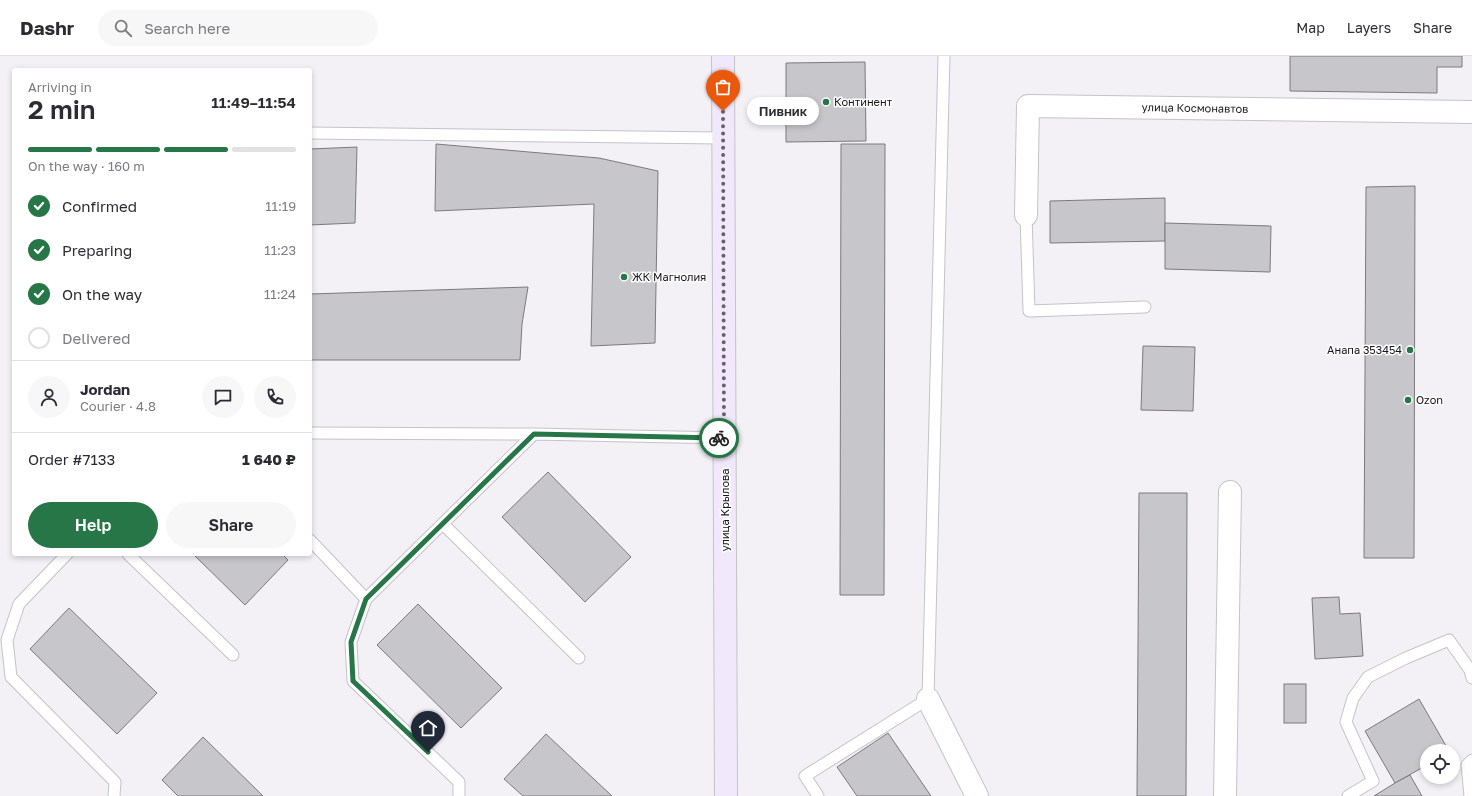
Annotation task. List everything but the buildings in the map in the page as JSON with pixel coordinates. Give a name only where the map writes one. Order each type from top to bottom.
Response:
[{"type":"street","name":"улица Крылова","points":[[723,56],[726,796]]},
{"type":"street","name":"улица Космонавтов","points":[[1026,215],[1028,106],[1472,112]]},
{"type":"street","points":[[1225,796],[1230,492]]},
{"type":"street","points":[[928,698],[977,796]]},
{"type":"lane","points":[[818,796],[805,776],[928,698],[944,56]]},
{"type":"lane","points":[[312,133],[723,138]]},
{"type":"lane","points":[[1026,215],[1029,312],[1145,307]]},
{"type":"lane","points":[[312,433],[534,434],[724,438]]},
{"type":"lane","points":[[459,796],[459,782],[353,681],[351,642],[366,599],[534,434]]},
{"type":"lane","points":[[443,524],[579,658]]},
{"type":"lane","points":[[312,542],[366,599]]},
{"type":"lane","points":[[64,556],[18,604],[7,640],[11,677],[115,782],[114,796]]},
{"type":"lane","points":[[130,556],[233,654]]},
{"type":"lane","points":[[1348,796],[1373,781],[1346,722],[1353,698],[1368,677],[1406,658],[1449,640],[1470,670],[1472,678]]},
{"type":"lane","points":[[1470,796],[1467,765],[1472,760]]},
{"type":"way so far","points":[[719,438],[724,438],[723,111]]},
{"type":"place","name":"Континент","points":[[826,102]]},
{"type":"place","name":"Пивник","points":[[723,111]]},
{"type":"place","name":"ЖК Магнолия","points":[[624,277]]},
{"type":"place","name":"Анапа 353454","points":[[1410,350]]},
{"type":"place","name":"Ozon","points":[[1408,400]]},
{"type":"route","points":[[428,752],[353,681],[351,642],[366,599],[534,434],[719,438]]}]
